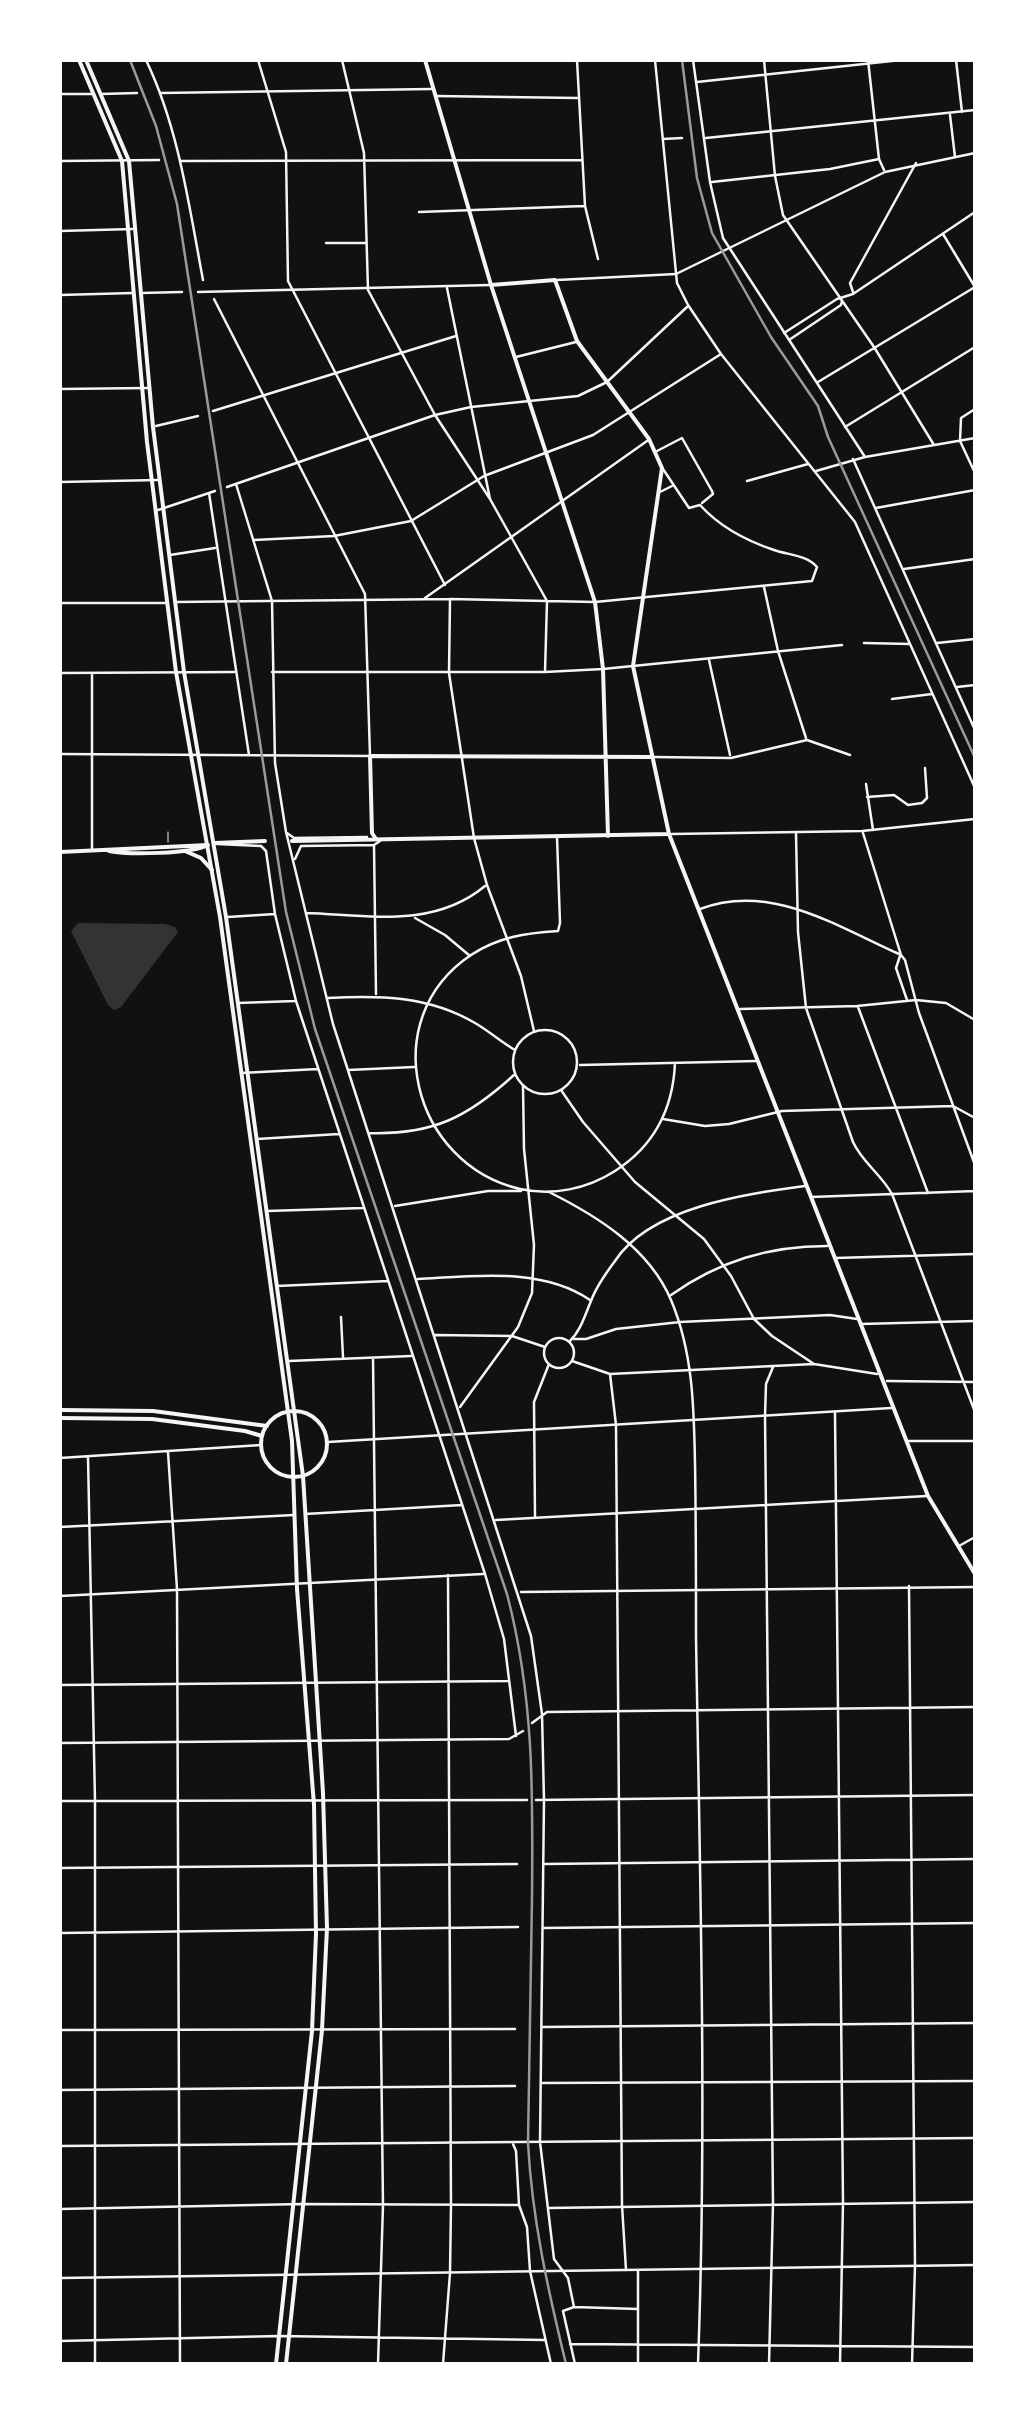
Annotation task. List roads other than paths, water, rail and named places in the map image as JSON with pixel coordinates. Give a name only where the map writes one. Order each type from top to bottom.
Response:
[{"type":"main road","points":[[78,60],[122,161],[143,293],[156,481]]},
{"type":"main road","points":[[86,60],[129,160],[142,388],[160,510],[176,672],[226,918],[270,1286],[288,1361],[297,1582],[313,1799],[316,1928],[312,2031],[276,2364]]},
{"type":"main road","points":[[425,60],[490,285],[595,602],[604,669],[608,836]]},
{"type":"main road","points":[[490,285],[555,280],[577,342],[656,452],[662,468],[660,492],[634,666],[669,834],[928,1496],[975,1574]]},
{"type":"main road","points":[[160,510],[200,756],[231,1004],[245,1073]]},
{"type":"main road","points":[[370,835],[370,756],[651,757]]},
{"type":"main road","points":[[292,841],[669,834]]},
{"type":"main road","points":[[357,841],[370,835]]},
{"type":"main road","points":[[370,835],[380,841]]},
{"type":"main road","points":[[60,852],[266,842]]},
{"type":"main road","points":[[104,850],[181,850],[212,844]]},
{"type":"main road","points":[[181,850],[197,855],[212,870]]},
{"type":"main road","points":[[254,1139],[268,1211],[291,1411],[303,1476],[326,1864],[322,2030],[286,2364]]},
{"type":"main road","points":[[60,1410],[154,1411],[266,1426]]},
{"type":"main road","points":[[291,1411],[317,1420],[328,1442],[320,1466],[303,1476],[274,1470],[261,1445],[266,1426],[291,1411]]},
{"type":"main road","points":[[60,1418],[152,1419],[262,1436]]},
{"type":"street","points":[[146,60],[180,161],[203,280]]},
{"type":"street","points":[[258,60],[286,160],[288,281],[445,586]]},
{"type":"street","points":[[342,60],[365,160],[368,290],[435,415],[490,499],[546,601],[545,672]]},
{"type":"street","points":[[577,60],[585,206],[598,259]]},
{"type":"street","points":[[655,60],[676,274],[688,306],[862,534],[975,788]]},
{"type":"street","points":[[693,60],[710,182],[727,247],[865,457]]},
{"type":"street","points":[[764,60],[775,176],[786,220],[842,299],[934,445]]},
{"type":"street","points":[[696,82],[901,60]]},
{"type":"street","points":[[956,60],[962,112]]},
{"type":"street","points":[[868,62],[878,160],[885,172]]},
{"type":"street","points":[[160,94],[432,89]]},
{"type":"street","points":[[60,94],[137,94]]},
{"type":"street","points":[[434,96],[579,98]]},
{"type":"street","points":[[704,138],[975,110]]},
{"type":"street","points":[[950,114],[956,156]]},
{"type":"street","points":[[662,139],[682,138]]},
{"type":"street","points":[[555,280],[676,274],[885,172],[975,154]]},
{"type":"street","points":[[60,161],[160,160]]},
{"type":"street","points":[[180,161],[582,160]]},
{"type":"street","points":[[710,182],[878,160]]},
{"type":"street","points":[[853,294],[850,283],[916,163]]},
{"type":"street","points":[[419,212],[585,206]]},
{"type":"street","points":[[783,334],[837,299],[853,294],[975,212]]},
{"type":"street","points":[[60,231],[132,229]]},
{"type":"street","points":[[816,382],[975,287],[942,233]]},
{"type":"street","points":[[326,243],[367,243]]},
{"type":"street","points":[[198,292],[490,285]]},
{"type":"street","points":[[447,288],[490,499]]},
{"type":"street","points":[[60,295],[182,292]]},
{"type":"street","points":[[60,754],[370,756],[366,600],[214,299]]},
{"type":"street","points":[[788,341],[841,305],[842,299]]},
{"type":"street","points":[[226,487],[435,415],[472,407],[578,396],[607,382],[688,306]]},
{"type":"street","points":[[213,411],[457,335]]},
{"type":"street","points":[[514,358],[577,342]]},
{"type":"street","points":[[845,427],[975,347]]},
{"type":"street","points":[[253,540],[334,536],[410,521],[484,476],[593,435],[721,354]]},
{"type":"street","points":[[60,389],[150,388]]},
{"type":"street","points":[[975,410],[961,418],[960,441],[975,474]]},
{"type":"street","points":[[153,427],[198,416]]},
{"type":"street","points":[[656,452],[682,438],[713,494],[700,505],[685,505],[662,468]]},
{"type":"street","points":[[816,471],[852,459],[975,438]]},
{"type":"street","points":[[424,599],[648,440]]},
{"type":"street","points":[[852,459],[974,726]]},
{"type":"street","points":[[747,481],[808,464]]},
{"type":"street","points":[[60,482],[156,481]]},
{"type":"street","points":[[236,484],[272,601],[274,756],[304,913],[348,1070],[531,1636],[542,1714],[544,1800],[540,2142],[554,2260],[568,2278],[574,2307]]},
{"type":"street","points":[[660,492],[674,486]]},
{"type":"street","points":[[875,509],[975,490]]},
{"type":"street","points":[[160,510],[215,491]]},
{"type":"street","points":[[208,494],[250,756]]},
{"type":"street","points":[[60,602],[450,598],[595,602],[812,581],[817,567],[812,561],[772,550],[734,533],[700,505]]},
{"type":"street","points":[[170,556],[217,548]]},
{"type":"street","points":[[902,569],[975,559]]},
{"type":"street","points":[[764,584],[778,651],[807,740]]},
{"type":"street","points":[[450,598],[449,673],[474,838],[486,885],[521,976],[534,1031]]},
{"type":"street","points":[[936,643],[975,639]]},
{"type":"street","points":[[864,643],[912,644]]},
{"type":"street","points":[[272,672],[545,672],[842,644]]},
{"type":"street","points":[[708,658],[730,758]]},
{"type":"street","points":[[60,674],[236,672]]},
{"type":"street","points":[[92,673],[92,851]]},
{"type":"street","points":[[956,687],[975,685]]},
{"type":"street","points":[[892,700],[934,694]]},
{"type":"street","points":[[651,757],[730,758],[807,740],[850,755]]},
{"type":"street","points":[[867,797],[894,794],[908,805],[922,803],[927,798],[926,768]]},
{"type":"street","points":[[866,784],[870,831]]},
{"type":"street","points":[[669,834],[870,831],[975,818]]},
{"type":"street","points":[[862,831],[916,1000],[975,1165]]},
{"type":"street","points":[[286,832],[294,838],[370,835]]},
{"type":"street","points":[[796,834],[797,909],[806,1008],[860,1157],[892,1194],[975,1412]]},
{"type":"street","points":[[558,835],[560,924],[555,932],[508,937],[470,956],[446,977],[430,1003],[419,1035],[415,1066],[420,1099],[433,1127],[474,1170],[505,1185],[549,1192],[590,1184],[621,1167],[645,1146],[662,1119],[674,1083],[675,1063]]},
{"type":"street","points":[[294,865],[301,846],[374,846],[380,841]]},
{"type":"street","points":[[212,844],[261,846],[266,851],[275,914],[296,1000],[464,1505],[504,1638],[516,1736]]},
{"type":"street","points":[[374,846],[376,995]]},
{"type":"street","points":[[304,913],[414,918],[458,903],[486,885]]},
{"type":"street","points":[[698,909],[737,898],[769,901],[797,909],[901,955]]},
{"type":"street","points":[[226,918],[275,914]]},
{"type":"street","points":[[414,918],[445,935],[470,956]]},
{"type":"street","points":[[901,955],[896,968],[907,1002]]},
{"type":"street","points":[[326,998],[376,995],[430,1003],[478,1025],[515,1050]]},
{"type":"street","points":[[231,1004],[296,1000]]},
{"type":"street","points":[[738,1008],[858,1006],[916,1000],[946,1004],[975,1020]]},
{"type":"street","points":[[858,1006],[928,1193]]},
{"type":"street","points":[[459,1408],[512,1336],[527,1309],[534,1280],[523,1086],[515,1074],[515,1050],[534,1031],[550,1030],[566,1036],[576,1052],[578,1066],[572,1081],[561,1090],[540,1094],[523,1086]]},
{"type":"street","points":[[578,1066],[758,1061]]},
{"type":"street","points":[[348,1070],[415,1066]]},
{"type":"street","points":[[245,1073],[320,1069]]},
{"type":"street","points":[[368,1133],[412,1132],[433,1127],[478,1106],[515,1074]]},
{"type":"street","points":[[561,1090],[621,1167],[654,1200],[704,1239],[724,1264],[754,1319],[814,1364]]},
{"type":"street","points":[[662,1119],[717,1125],[776,1112],[954,1106],[975,1118]]},
{"type":"street","points":[[254,1139],[339,1134]]},
{"type":"street","points":[[805,1186],[748,1194],[677,1216],[630,1242],[616,1257],[571,1340],[572,1361],[564,1367],[550,1364],[544,1356],[545,1346],[556,1338],[571,1340],[586,1339],[616,1329],[680,1322],[830,1315],[859,1322],[975,1321]]},
{"type":"street","points":[[393,1206],[488,1191],[528,1190]]},
{"type":"street","points":[[810,1198],[975,1190],[975,1198]]},
{"type":"street","points":[[549,1192],[591,1214],[630,1242],[670,1296],[680,1322],[690,1372],[696,1510],[703,2203],[698,2364]]},
{"type":"street","points":[[260,1212],[364,1208]]},
{"type":"street","points":[[670,1296],[724,1264],[775,1249],[829,1246]]},
{"type":"street","points":[[833,1258],[975,1254]]},
{"type":"street","points":[[417,1279],[480,1275],[534,1280],[563,1285],[591,1300]]},
{"type":"street","points":[[270,1286],[388,1281]]},
{"type":"street","points":[[341,1317],[343,1359]]},
{"type":"street","points":[[435,1336],[512,1336],[545,1346]]},
{"type":"street","points":[[288,1361],[412,1356]]},
{"type":"street","points":[[373,1358],[383,2205],[378,2364]]},
{"type":"street","points":[[572,1361],[610,1374],[814,1364],[880,1374]]},
{"type":"street","points":[[535,1518],[532,1428],[537,1391],[550,1364]]},
{"type":"street","points":[[769,2364],[773,2140],[765,1416],[766,1384],[773,1367]]},
{"type":"street","points":[[610,1374],[616,1425],[622,2205],[626,2271]]},
{"type":"street","points":[[882,1382],[975,1382]]},
{"type":"street","points":[[328,1442],[892,1408]]},
{"type":"street","points":[[835,1411],[844,2202],[840,2364]]},
{"type":"street","points":[[906,1441],[975,1441]]},
{"type":"street","points":[[60,1458],[261,1445]]},
{"type":"street","points":[[168,1452],[177,1589],[180,2364]]},
{"type":"street","points":[[88,1457],[94,1742],[95,2364]]},
{"type":"street","points":[[494,1520],[928,1496]]},
{"type":"street","points":[[304,1514],[464,1505]]},
{"type":"street","points":[[60,1527],[296,1515]]},
{"type":"street","points":[[958,1546],[974,1538]]},
{"type":"street","points":[[60,1596],[485,1574]]},
{"type":"street","points":[[443,2364],[451,2205],[448,1576]]},
{"type":"street","points":[[909,1586],[915,2266],[912,2364]]},
{"type":"street","points":[[519,1592],[975,1587]]},
{"type":"street","points":[[60,1685],[509,1681]]},
{"type":"street","points":[[532,1723],[542,1714],[617,1711],[975,1707]]},
{"type":"street","points":[[60,1743],[448,1738],[516,1736],[523,1731]]},
{"type":"street","points":[[536,1800],[975,1795]]},
{"type":"street","points":[[60,1801],[527,1800]]},
{"type":"street","points":[[544,1864],[975,1859]]},
{"type":"street","points":[[60,1868],[518,1864]]},
{"type":"street","points":[[543,1928],[975,1923]]},
{"type":"street","points":[[60,1933],[518,1927]]},
{"type":"street","points":[[542,2027],[975,2024]]},
{"type":"street","points":[[60,2030],[516,2029]]},
{"type":"street","points":[[541,2083],[975,2081]]},
{"type":"street","points":[[60,2090],[515,2086]]},
{"type":"street","points":[[60,2146],[975,2138]]},
{"type":"street","points":[[512,2143],[516,2151],[519,2205],[527,2227],[530,2272],[551,2364]]},
{"type":"street","points":[[546,2208],[975,2202]]},
{"type":"street","points":[[60,2209],[519,2205]]},
{"type":"street","points":[[60,2278],[975,2265]]},
{"type":"street","points":[[638,2271],[638,2364]]},
{"type":"street","points":[[575,2364],[562,2311],[574,2307],[638,2309]]},
{"type":"street","points":[[60,2341],[279,2336],[544,2340]]},
{"type":"street","points":[[570,2344],[975,2347]]},
{"type":"lane","points":[[168,832],[168,846]]},
{"type":"tram line","points":[[682,60],[697,178],[712,233],[771,337],[818,406],[828,437],[975,758]]},
{"type":"railway","points":[[130,60],[156,126],[177,204],[286,912],[315,1029],[507,1594],[516,1632],[532,1782],[528,2143],[542,2254],[566,2364]]}]
